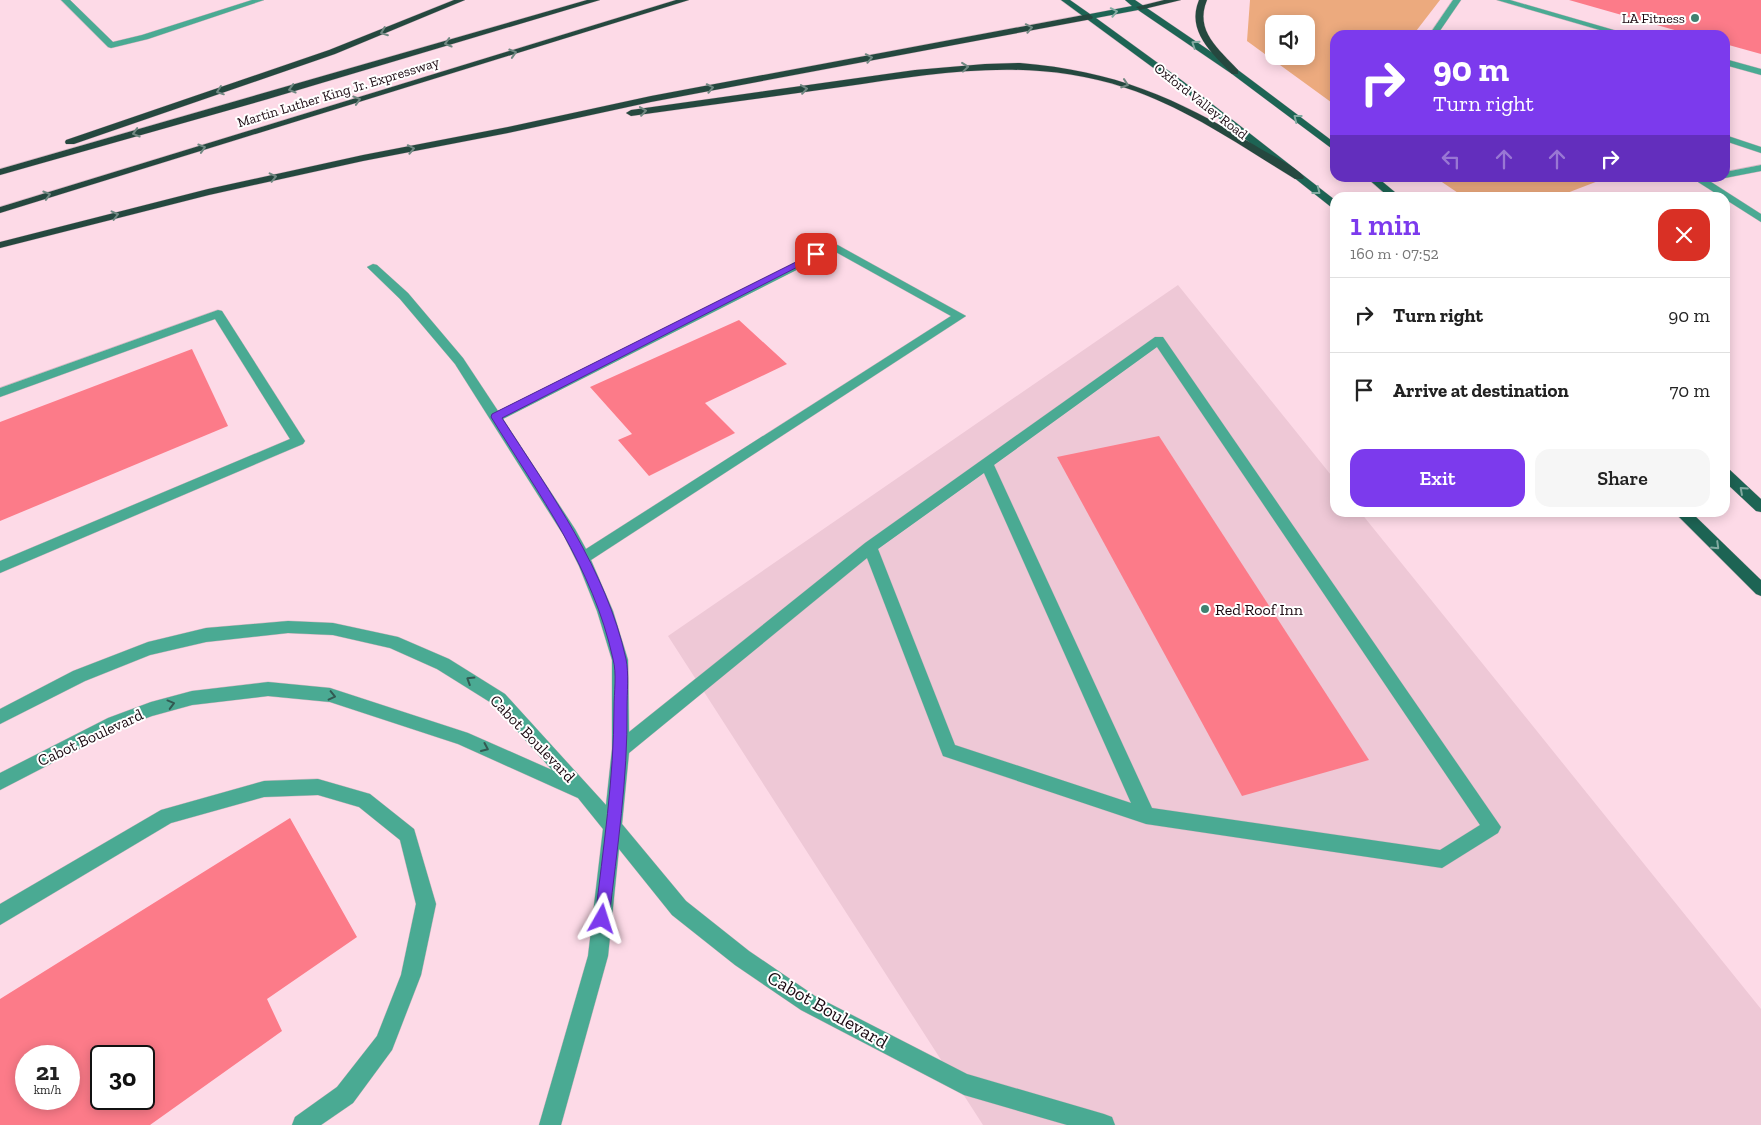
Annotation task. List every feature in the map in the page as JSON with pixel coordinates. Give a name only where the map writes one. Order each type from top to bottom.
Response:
[{"type":"highway","points":[[0,166],[300,64],[389,31],[461,0]]},
{"type":"highway","name":"Martin Luther King Jr. Expressway","points":[[0,172],[256,100],[596,0]]},
{"type":"highway","name":"Martin Luther King Jr. Expressway","points":[[0,210],[685,0]]},
{"type":"highway","points":[[1140,7],[1177,0]]},
{"type":"highway","points":[[1203,0],[1197,16],[1201,30],[1208,43],[1235,72]]},
{"type":"highway","points":[[0,244],[132,210],[284,175],[651,99],[1089,17]]},
{"type":"highway","points":[[508,130],[954,68],[1023,65],[1076,71],[1153,94],[1206,121],[1299,177]]},
{"type":"main road","name":"Oxford Valley Road","points":[[1065,0],[1181,84],[1330,201]]},
{"type":"main road","points":[[1129,0],[1235,72],[1330,144]]},
{"type":"main road","points":[[1089,17],[1140,7]]},
{"type":"main road","points":[[1377,182],[1390,192]]},
{"type":"main road","points":[[1730,479],[1761,507]]},
{"type":"main road","points":[[1686,517],[1761,590]]},
{"type":"street","points":[[65,0],[111,45],[154,34],[260,0]]},
{"type":"street","points":[[1436,30],[1457,0]]},
{"type":"street","points":[[1501,0],[1609,30]]},
{"type":"street","points":[[1730,63],[1761,72]]},
{"type":"street","points":[[1730,140],[1761,150]]},
{"type":"street","points":[[1730,175],[1761,168]]},
{"type":"street","points":[[1705,182],[1720,192]]},
{"type":"street","points":[[1730,199],[1761,219]]},
{"type":"street","points":[[496,417],[834,246],[960,316],[583,558]]},
{"type":"street","points":[[372,267],[404,296],[459,361],[570,534],[583,558],[605,611],[620,660],[621,750],[598,956],[550,1125]]},
{"type":"street","points":[[0,393],[218,314],[298,441],[0,567]]},
{"type":"street","points":[[621,750],[870,547],[1159,340],[1492,827],[1442,859],[1146,816],[949,751],[870,547]]},
{"type":"street","points":[[987,464],[1146,816]]},
{"type":"street","name":"Cabot Boulevard","points":[[0,717],[78,676],[148,649],[206,635],[288,627],[333,629],[392,642],[443,664],[498,699],[584,792],[679,908],[742,958],[808,1003],[964,1084],[1104,1125]]},
{"type":"street","name":"Cabot Boulevard","points":[[0,782],[114,723],[151,709],[192,698],[268,689],[330,695],[462,738],[584,792]]},
{"type":"street","points":[[0,915],[167,816],[264,788],[318,787],[364,800],[408,835],[426,904],[411,975],[385,1043],[345,1095],[303,1125]]},
{"type":"shaded area","points":[[1250,0],[1440,0],[1417,30],[1330,30],[1330,101],[1280,65],[1315,65],[1315,15],[1265,15],[1265,54],[1247,41]]},
{"type":"shaded area","points":[[1442,182],[1596,182],[1570,192],[1457,192]]},
{"type":"shaded area","points":[[1178,285],[1330,474],[1330,517],[1364,517],[1761,1009],[1761,1125],[983,1125],[668,636]]},
{"type":"building","name":"LA Fitness","points":[[1569,0],[1761,0],[1761,54],[1730,45],[1730,30],[1674,30]]},
{"type":"building","points":[[739,320],[787,364],[705,403],[735,433],[649,476],[618,440],[632,434],[590,387]]},
{"type":"building","points":[[192,349],[228,426],[0,521],[0,422]]},
{"type":"building","name":"Red Roof Inn","points":[[1159,436],[1369,760],[1242,796],[1057,457]]},
{"type":"building","points":[[290,818],[357,937],[267,999],[282,1031],[150,1125],[0,1125],[0,999]]},
{"type":"place","name":"LA Fitness","points":[[1695,18]]},
{"type":"place","name":"Red Roof Inn","points":[[1205,609]]},
{"type":"route","points":[[602,919],[621,750],[620,660],[605,611],[587,566],[570,534],[496,417],[816,254]]}]
